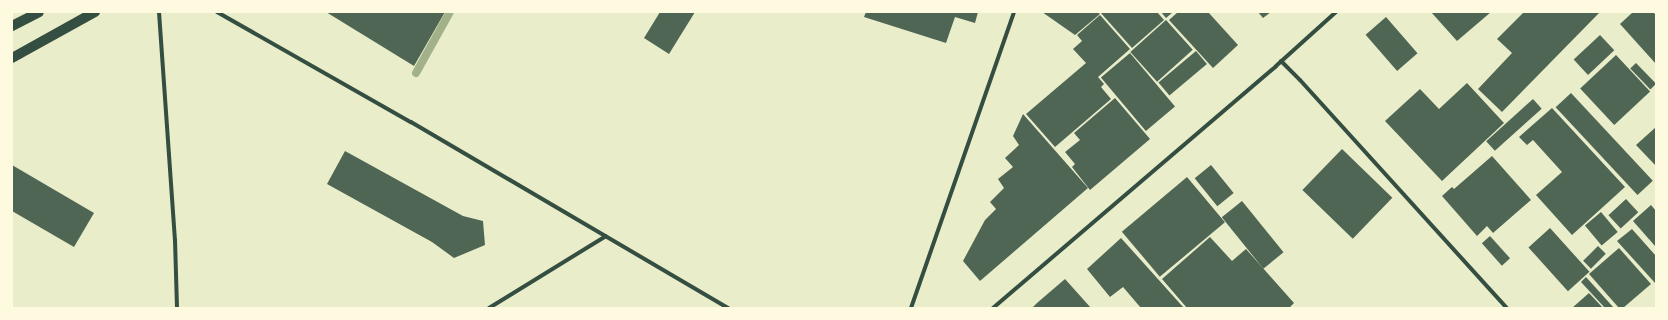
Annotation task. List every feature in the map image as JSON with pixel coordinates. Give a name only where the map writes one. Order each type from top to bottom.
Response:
[{"type":"main road","points":[[12,26],[39,12]]},
{"type":"main road","points":[[12,58],[95,12]]},
{"type":"street","points":[[159,12],[175,240],[178,308]]},
{"type":"street","points":[[217,12],[728,308]]},
{"type":"street","points":[[911,308],[1014,12]]},
{"type":"street","points":[[992,308],[1281,61],[1336,12]]},
{"type":"street","points":[[1281,61],[1507,308]]},
{"type":"street","points":[[490,308],[606,236]]},
{"type":"building","points":[[326,12],[445,12],[414,66]]},
{"type":"building","points":[[660,12],[695,12],[669,54],[644,38]]},
{"type":"building","points":[[866,12],[978,12],[975,23],[955,17],[946,43],[864,17]]},
{"type":"building","points":[[1042,12],[1097,12],[1100,14],[1075,35]]},
{"type":"building","points":[[1100,12],[1157,12],[1164,20],[1132,48]]},
{"type":"building","points":[[1161,12],[1173,12],[1166,18]]},
{"type":"building","points":[[1178,12],[1208,12],[1238,45],[1213,68],[1169,20]]},
{"type":"building","points":[[1258,12],[1271,12],[1263,18]]},
{"type":"building","points":[[1431,12],[1491,12],[1457,41]]},
{"type":"building","points":[[1524,12],[1600,12],[1502,112],[1478,89],[1512,53],[1497,39]]},
{"type":"building","points":[[1633,12],[1653,12],[1656,15],[1656,64],[1620,24]]},
{"type":"building","points":[[1100,15],[1130,49],[1098,77],[1104,84],[1101,87],[1111,99],[1055,147],[1026,114],[1086,63],[1073,49],[1082,41],[1077,35]]},
{"type":"building","points":[[1386,17],[1417,53],[1397,71],[1366,35]]},
{"type":"building","points":[[1166,20],[1193,50],[1157,82],[1130,52]]},
{"type":"building","points":[[1600,35],[1614,50],[1588,75],[1574,60]]},
{"type":"building","points":[[1196,51],[1207,64],[1169,96],[1158,82]]},
{"type":"building","points":[[1130,53],[1175,107],[1146,131],[1101,77]]},
{"type":"building","points":[[1616,55],[1650,92],[1614,125],[1580,88]]},
{"type":"building","points":[[1636,63],[1656,84],[1650,89],[1630,69]]},
{"type":"building","points":[[1467,83],[1504,123],[1442,181],[1385,121],[1420,89],[1439,109]]},
{"type":"building","points":[[1571,93],[1653,181],[1637,195],[1556,107]]},
{"type":"building","points":[[1115,98],[1150,139],[1090,190],[1072,167],[1075,164],[1065,152],[1080,140],[1074,133]]},
{"type":"building","points":[[1533,99],[1542,109],[1495,151],[1486,141]]},
{"type":"building","points":[[1552,108],[1625,187],[1572,235],[1536,195],[1562,172],[1533,140],[1527,145],[1519,137]]},
{"type":"building","points":[[1023,114],[1088,188],[980,281],[963,261],[985,220],[996,209],[990,202],[1004,188],[998,179],[1013,167],[1005,158],[1019,145],[1013,136]]},
{"type":"building","points":[[1656,127],[1656,166],[1636,145]]},
{"type":"building","points":[[1342,149],[1392,198],[1353,239],[1302,190]]},
{"type":"building","points":[[345,151],[463,216],[483,221],[485,245],[454,258],[432,242],[327,184]]},
{"type":"building","points":[[1492,156],[1531,200],[1493,233],[1487,226],[1477,236],[1442,196],[1452,187],[1454,189]]},
{"type":"building","points":[[12,165],[94,213],[74,247],[12,211]]},
{"type":"building","points":[[1211,165],[1234,193],[1217,206],[1195,178]]},
{"type":"building","points":[[1187,177],[1225,222],[1160,277],[1122,232]]},
{"type":"building","points":[[1626,199],[1638,212],[1621,229],[1608,215]]},
{"type":"building","points":[[1242,201],[1284,252],[1263,269],[1222,217]]},
{"type":"building","points":[[1651,205],[1656,211],[1655,246],[1633,221]]},
{"type":"building","points":[[1601,212],[1618,232],[1602,245],[1585,225]]},
{"type":"building","points":[[1550,228],[1589,272],[1568,291],[1528,247]]},
{"type":"building","points":[[1632,229],[1656,256],[1656,284],[1617,241]]},
{"type":"building","points":[[1490,236],[1510,258],[1502,266],[1482,243]]},
{"type":"building","points":[[1210,237],[1232,261],[1246,249],[1294,303],[1289,308],[1187,308],[1162,279]]},
{"type":"building","points":[[1121,238],[1184,308],[1141,308],[1123,287],[1110,297],[1087,269]]},
{"type":"building","points":[[1598,246],[1606,254],[1591,269],[1583,261]]},
{"type":"building","points":[[1619,248],[1651,284],[1623,308],[1619,308],[1589,274]]},
{"type":"building","points":[[1586,277],[1614,308],[1605,308],[1581,282]]},
{"type":"building","points":[[1065,279],[1091,308],[1032,308],[1037,303]]},
{"type":"building","points":[[1589,293],[1603,308],[1572,308]]},
{"type":"waterway","points":[[416,73],[450,12]]}]
